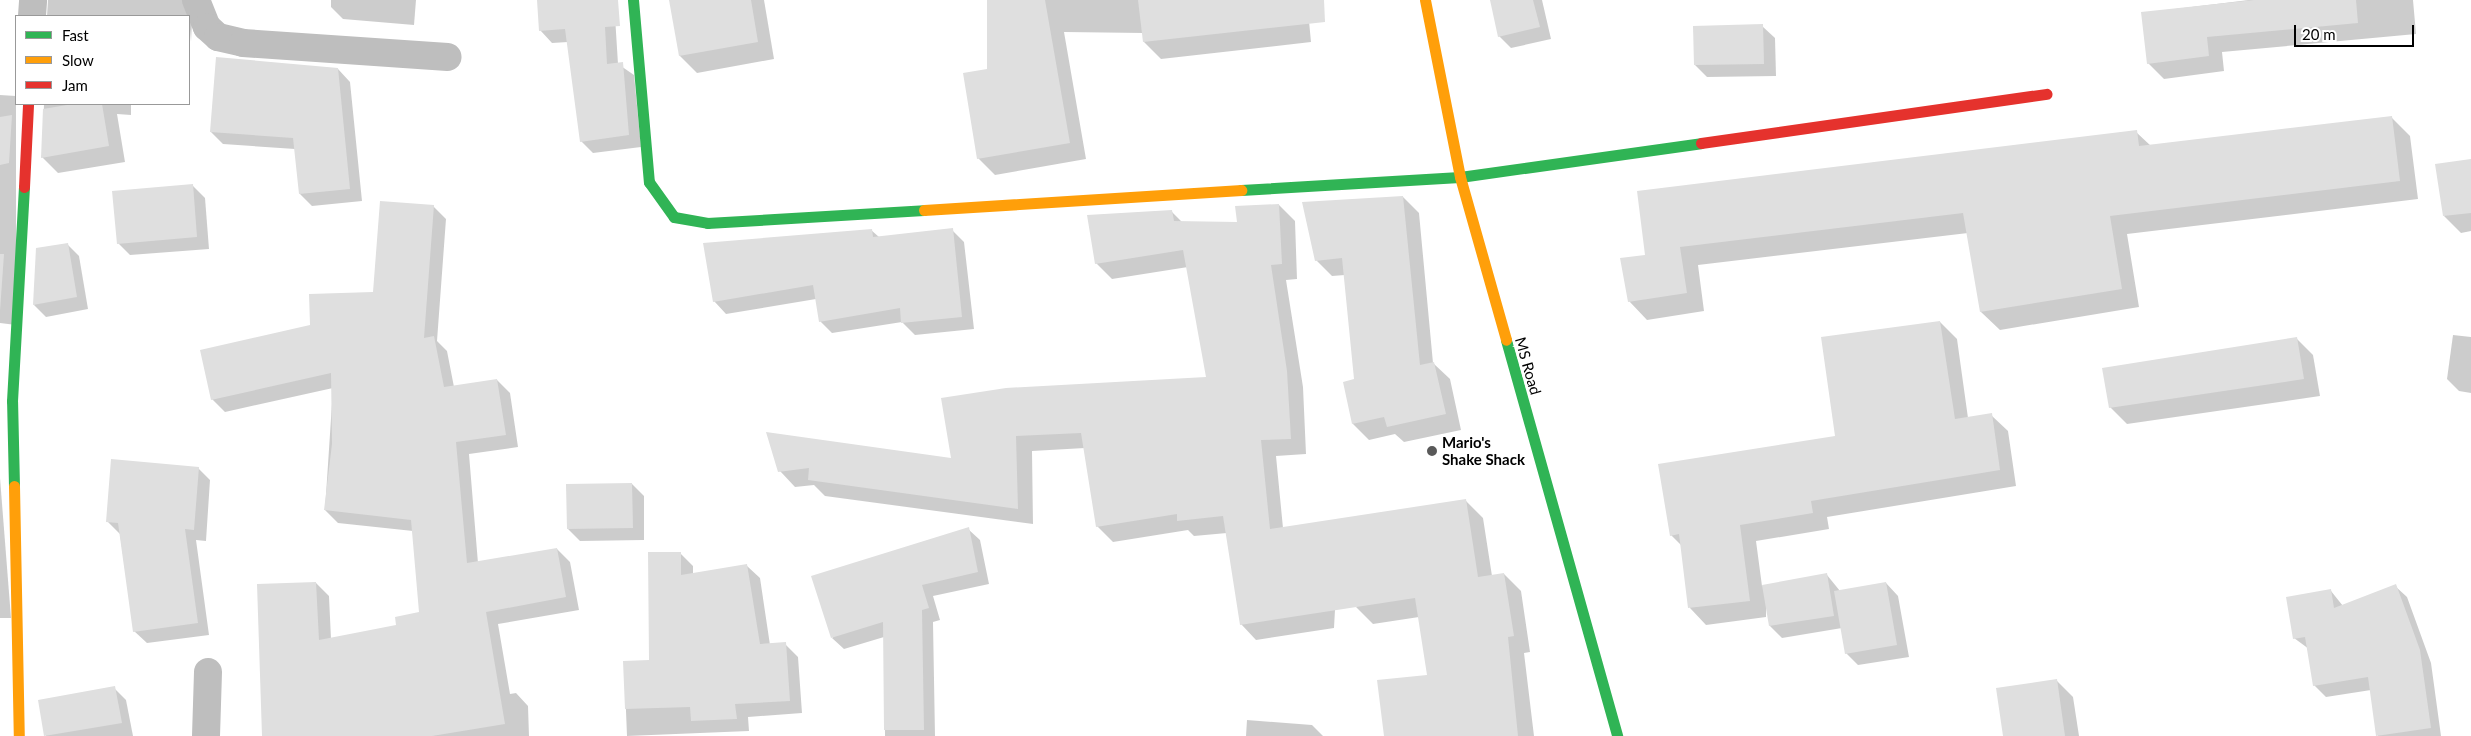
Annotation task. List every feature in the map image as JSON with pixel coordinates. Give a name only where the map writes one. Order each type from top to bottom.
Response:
[{"type":"main road","points":[[633,0],[649,182],[674,217],[687,221],[1460,177],[2046,94]]},
{"type":"main road","name":"MS Road","points":[[1424,0],[1460,177],[1617,736]]},
{"type":"main road","points":[[19,736],[12,401],[28,105]]},
{"type":"street","points":[[32,15],[33,0]]},
{"type":"street","points":[[196,0],[206,28],[218,37],[235,41],[448,57]]},
{"type":"street","points":[[206,736],[208,672]]},
{"type":"building","points":[[537,0],[618,0],[620,26],[605,27],[607,64],[623,62],[629,135],[580,142],[565,29],[539,31]]},
{"type":"building","points":[[669,0],[751,0],[758,42],[679,56]]},
{"type":"building","points":[[987,0],[1045,0],[1070,143],[977,159],[963,73],[987,69]]},
{"type":"building","points":[[1138,0],[1324,0],[1325,22],[1143,42]]},
{"type":"building","points":[[1490,0],[1533,0],[1540,27],[1498,37]]},
{"type":"building","points":[[2254,0],[2356,0],[2358,23],[2207,37],[2209,56],[2147,64],[2141,12]]},
{"type":"building","points":[[1763,24],[1764,64],[1694,65],[1693,26]]},
{"type":"building","points":[[216,57],[338,68],[350,189],[299,194],[293,138],[210,132]]},
{"type":"building","points":[[67,105],[102,105],[109,146],[41,158],[43,109]]},
{"type":"building","points":[[12,115],[9,163],[0,165],[0,117]]},
{"type":"building","points":[[2392,116],[2400,181],[2110,216],[2122,289],[1980,312],[1963,213],[1680,247],[1687,293],[1628,302],[1620,258],[1645,255],[1637,191],[2137,130],[2139,146]]},
{"type":"building","points":[[2471,159],[2471,213],[2443,216],[2435,164]]},
{"type":"building","points":[[193,184],[197,237],[117,244],[112,191]]},
{"type":"building","points":[[1403,196],[1420,365],[1434,362],[1446,414],[1387,427],[1384,417],[1352,424],[1343,382],[1354,379],[1342,258],[1315,261],[1302,202]]},
{"type":"building","points":[[380,201],[434,205],[424,338],[434,336],[444,387],[497,379],[506,435],[456,442],[467,563],[557,548],[566,597],[486,612],[505,724],[432,736],[262,736],[257,584],[316,582],[319,640],[396,625],[395,617],[419,612],[411,520],[324,510],[332,444],[331,373],[211,400],[200,350],[310,325],[309,294],[373,292]]},
{"type":"building","points":[[1279,204],[1282,264],[1271,265],[1287,371],[1291,439],[1261,440],[1270,529],[1466,499],[1478,577],[1504,573],[1514,636],[1508,637],[1518,736],[1384,736],[1377,680],[1427,675],[1415,598],[1240,625],[1223,516],[1177,521],[1177,514],[1096,527],[1081,433],[1016,436],[1018,509],[808,480],[809,468],[778,472],[766,432],[951,458],[941,398],[1006,388],[1206,377],[1183,250],[1095,264],[1087,215],[1172,210],[1174,221],[1237,222],[1235,206]]},
{"type":"building","points":[[953,228],[962,317],[901,323],[900,308],[819,322],[813,285],[713,302],[703,243],[872,229],[873,237]]},
{"type":"building","points":[[68,243],[77,297],[33,305],[36,248]]},
{"type":"building","points":[[0,254],[4,254],[0,311]]},
{"type":"building","points":[[1940,321],[1955,419],[1992,413],[2000,470],[1811,501],[1813,513],[1740,525],[1750,601],[1688,608],[1679,534],[1670,536],[1658,464],[1835,436],[1821,337]]},
{"type":"building","points":[[2297,337],[2304,379],[2109,408],[2102,368]]},
{"type":"building","points":[[111,459],[199,467],[194,530],[185,529],[198,623],[133,632],[118,523],[106,522]]},
{"type":"building","points":[[632,483],[633,528],[567,529],[566,484]]},
{"type":"building","points":[[969,527],[978,572],[922,585],[929,608],[922,610],[924,730],[884,730],[883,622],[831,638],[811,576]]},
{"type":"building","points":[[648,552],[681,552],[681,575],[747,564],[760,644],[786,642],[790,701],[735,704],[737,719],[691,721],[690,707],[625,709],[623,661],[649,660]]},
{"type":"building","points":[[1827,573],[1834,616],[1769,626],[1762,585]]},
{"type":"building","points":[[1886,582],[1897,645],[1845,654],[1834,591]]},
{"type":"building","points":[[2396,584],[2420,650],[2431,728],[2376,736],[2368,677],[2313,686],[2305,637],[2293,639],[2286,597],[2331,589],[2334,608]]},
{"type":"building","points":[[2057,679],[2065,736],[2003,736],[1996,688]]},
{"type":"building","points":[[115,686],[122,723],[44,736],[38,700]]},
{"type":"traffic: fast","points":[[633,0],[649,182],[674,217],[707,223],[924,210]]},
{"type":"traffic: fast","points":[[1241,190],[1460,177],[1701,143]]},
{"type":"traffic: fast","points":[[14,486],[12,401],[24,187]]},
{"type":"traffic: fast","points":[[1506,340],[1617,736]]},
{"type":"traffic: slow","points":[[1425,0],[1460,177],[1506,340]]},
{"type":"traffic: slow","points":[[924,210],[1241,190]]},
{"type":"traffic: slow","points":[[14,486],[19,736]]},
{"type":"traffic: jam","points":[[1701,143],[2047,94]]},
{"type":"traffic: jam","points":[[24,187],[28,105]]},
{"type":"place","name":"Mario's Shake Shack","points":[[1432,451]]}]
